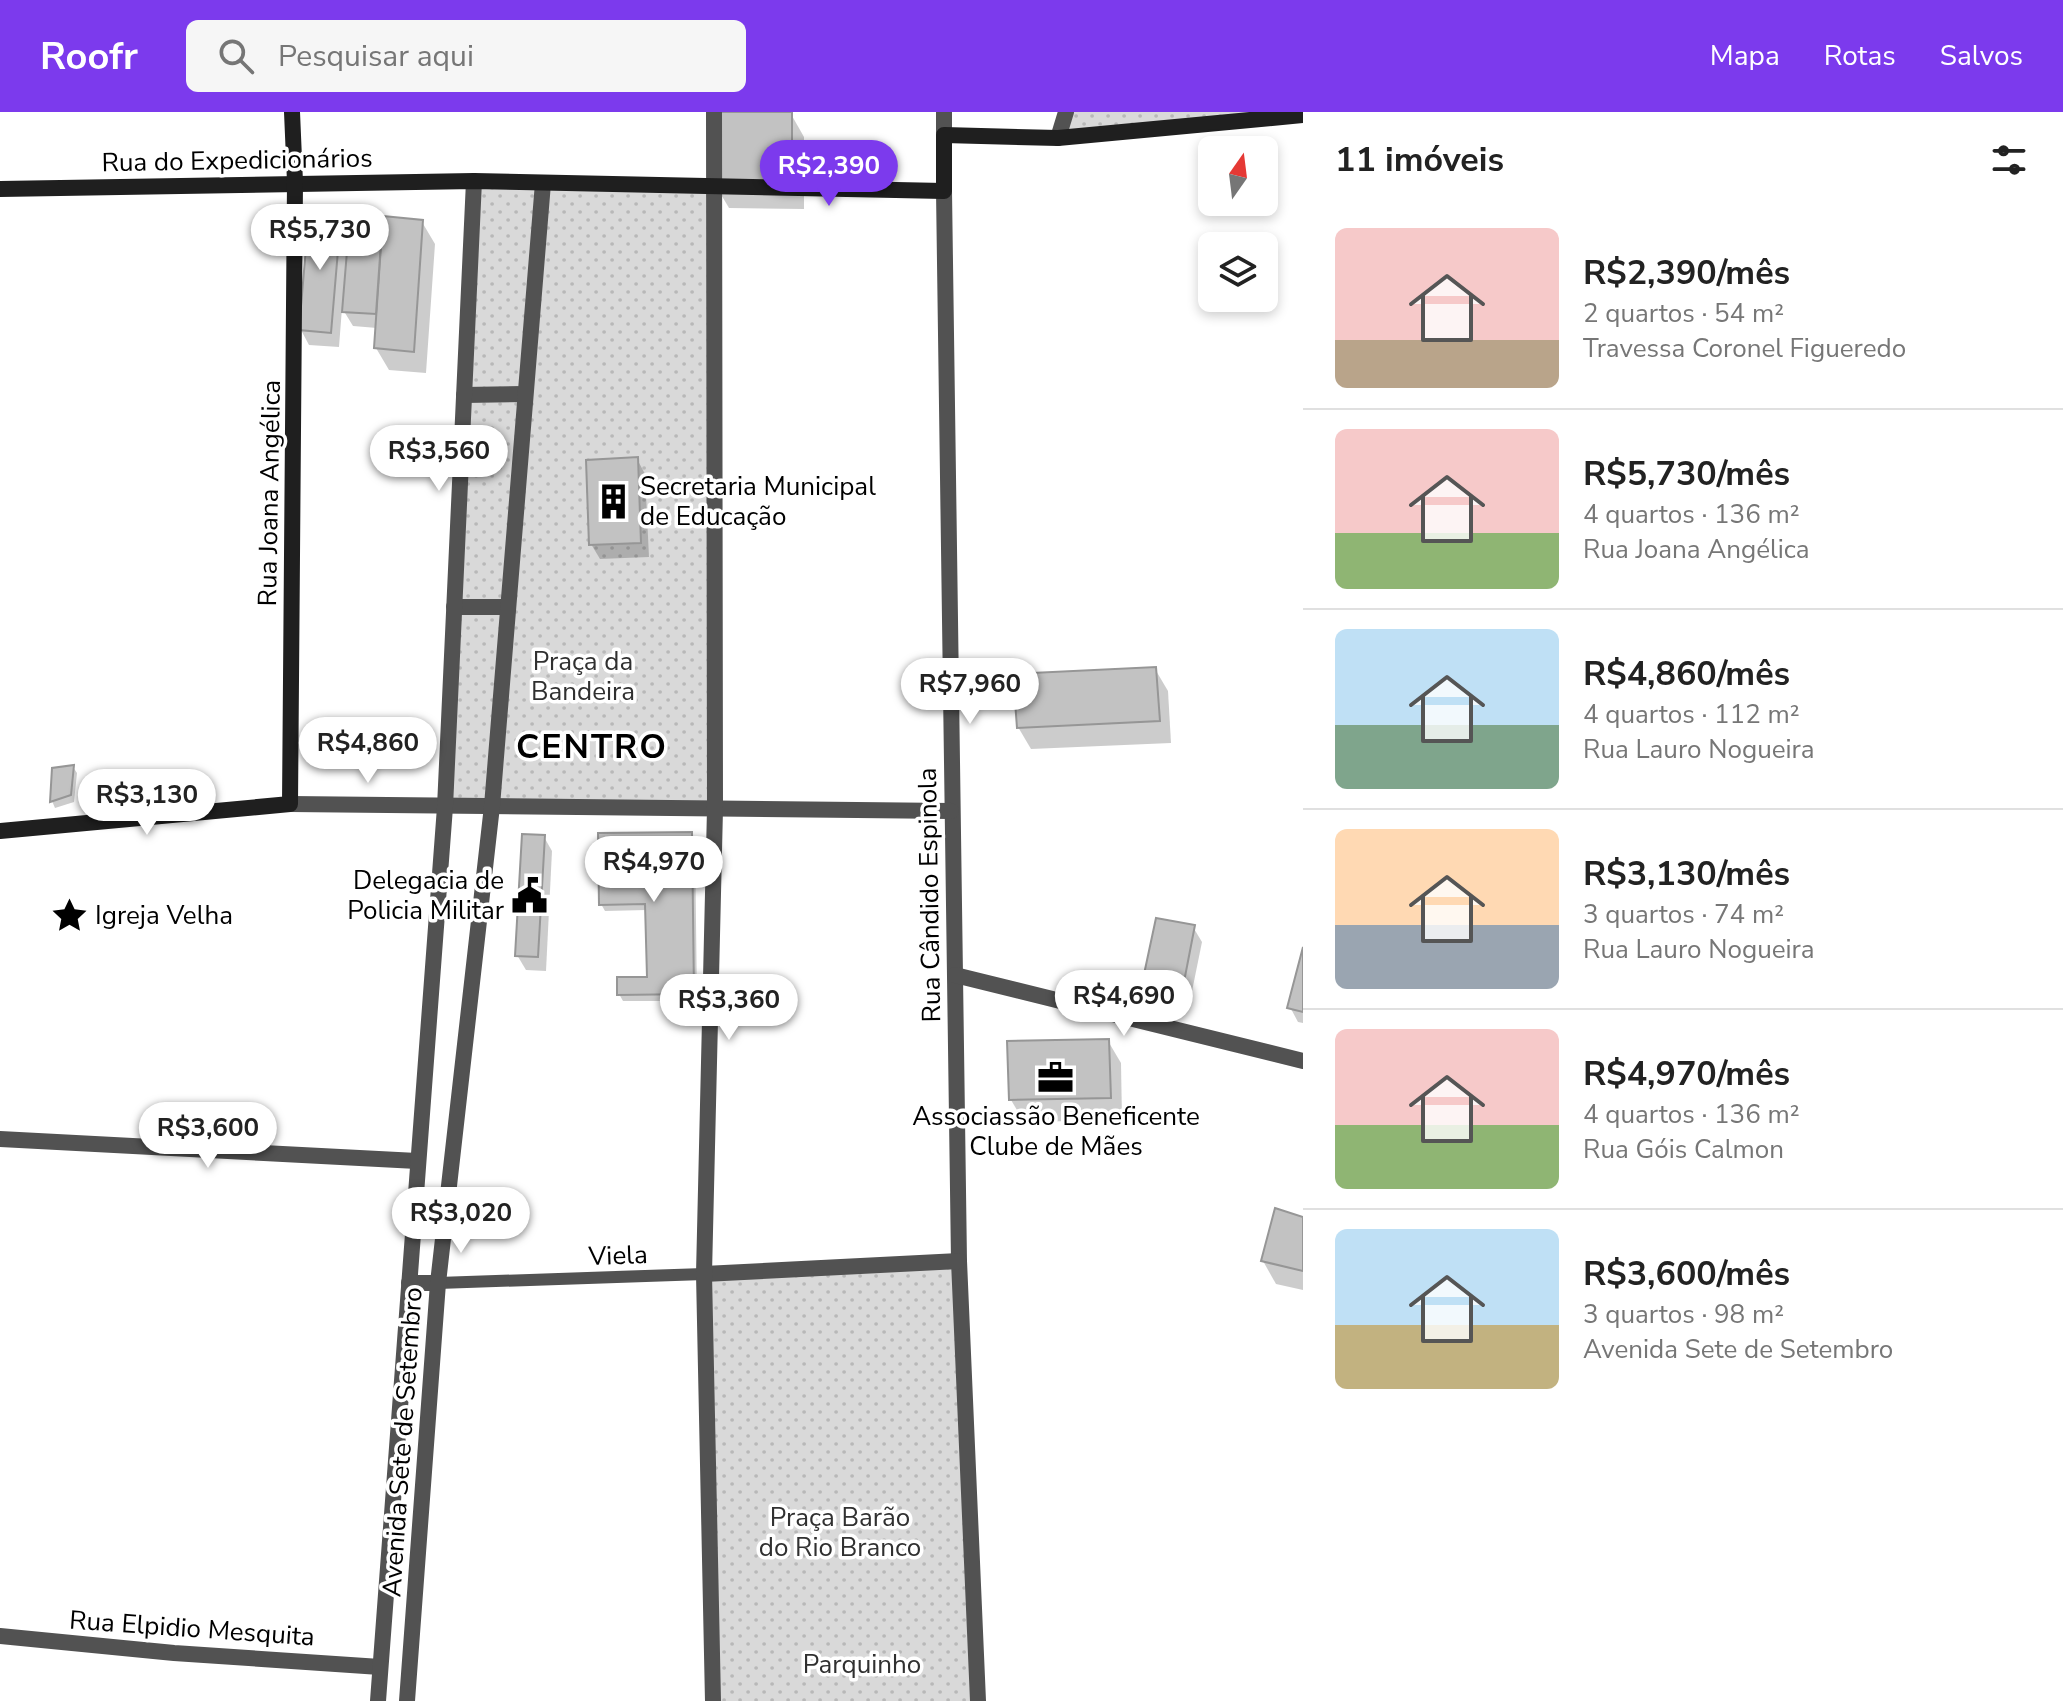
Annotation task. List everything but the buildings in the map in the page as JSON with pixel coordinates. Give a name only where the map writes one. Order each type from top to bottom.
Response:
[{"type":"main road","name":"Rua Joana Angélica","points":[[290,804],[295,182],[292,112]]},
{"type":"main road","points":[[474,181],[944,191],[944,135],[1058,138],[1303,115]]},
{"type":"main road","name":"Rua do Expedicionários","points":[[0,189],[474,181]]},
{"type":"main road","points":[[0,831],[290,804]]},
{"type":"street","points":[[713,1701],[704,1274],[715,809],[714,112]]},
{"type":"street","points":[[944,112],[944,135]]},
{"type":"street","points":[[1058,138],[1066,112]]},
{"type":"street","points":[[445,807],[474,181]]},
{"type":"street","points":[[492,806],[543,183]]},
{"type":"street","name":"Rua Cândido Espinola","points":[[944,191],[959,1261]]},
{"type":"street","points":[[464,395],[525,394]]},
{"type":"street","points":[[454,607],[508,607]]},
{"type":"street","points":[[290,804],[951,811]]},
{"type":"street","name":"Avenida Sete de Setembro","points":[[407,1701],[438,1283],[492,806]]},
{"type":"street","name":"Avenida Sete de Setembro","points":[[378,1701],[445,807]]},
{"type":"street","points":[[955,975],[1303,1061]]},
{"type":"street","points":[[0,1139],[417,1161]]},
{"type":"street","points":[[704,1274],[959,1261],[978,1701]]},
{"type":"street","points":[[409,1283],[438,1283]]},
{"type":"street","name":"Rua Elpidio Mesquita","points":[[0,1636],[174,1653],[380,1667]]},
{"type":"lane","name":"Viela","points":[[438,1283],[704,1274]]},
{"type":"green space","points":[[1066,112],[1303,112],[1059,138]]},
{"type":"green space","name":"Praça da Bandeira","points":[[474,181],[714,186],[715,809],[445,807]]},
{"type":"green space","name":"Praça Barão do Rio Branco","points":[[959,1261],[978,1701],[713,1701],[704,1274]]},
{"type":"place","name":"Secretaria Municipal de Educação","points":[[614,501]]},
{"type":"place","name":"Delegacia de Policia Militar","points":[[530,895]]},
{"type":"place","name":"Igreja Velha","points":[[69,915]]},
{"type":"place","name":"Associassão Beneficente Clube de Mães","points":[[1056,1077]]},
{"type":"district","name":"CENTRO","points":[[592,746]]},
{"type":"park label","name":"Parquinho","points":[[862,1664]]}]
